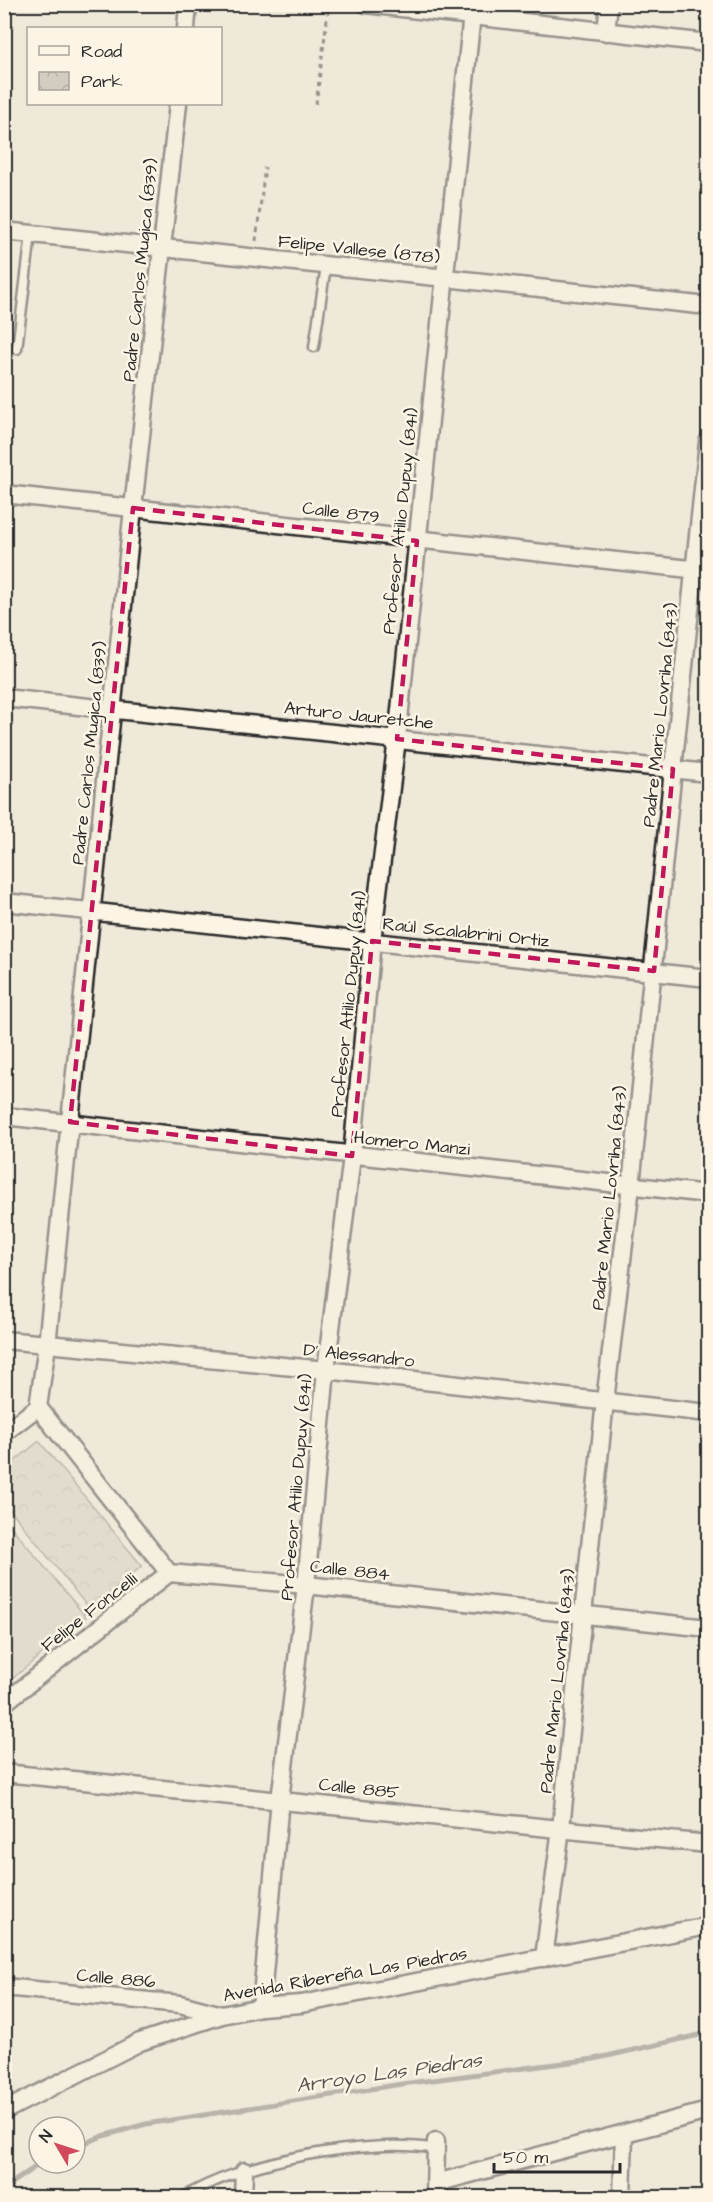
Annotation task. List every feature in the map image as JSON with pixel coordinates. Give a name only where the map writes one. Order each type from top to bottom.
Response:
[{"type":"street","points":[[186,27],[188,4]]},
{"type":"street","points":[[366,4],[473,10],[606,32],[708,43]]},
{"type":"street","points":[[606,32],[609,4]]},
{"type":"street","name":"Profesor Atilio Dupuy (841)","points":[[261,2007],[280,1800],[306,1585],[326,1371],[352,1156],[372,941],[397,739],[473,10]]},
{"type":"street","name":"Padre Carlos Mugica (839)","points":[[38,1407],[47,1345],[133,508],[178,105]]},
{"type":"street","name":"Felipe Vallese (878)","points":[[4,231],[708,306]]},
{"type":"street","name":"Padre Mario Lovriha (843)","points":[[544,1958],[561,1828],[605,1401],[632,1186],[673,770],[702,571],[708,442]]},
{"type":"street","name":"Calle 879","points":[[4,494],[702,571]]},
{"type":"street","name":"Arturo Jauretche","points":[[4,698],[708,773]]},
{"type":"street","name":"Raúl Scalabrini Ortiz","points":[[4,902],[708,978]]},
{"type":"street","name":"Homero Manzi","points":[[4,1116],[708,1194]]},
{"type":"street","name":"D' Alessandro","points":[[4,1340],[326,1371],[708,1413]]},
{"type":"street","points":[[4,1433],[38,1407],[169,1573]]},
{"type":"street","name":"Calle 884","points":[[169,1573],[306,1585],[708,1628]]},
{"type":"street","name":"Felipe Foncelli","points":[[4,1703],[169,1573]]},
{"type":"street","name":"Calle 885","points":[[4,1773],[708,1844]]},
{"type":"street","name":"Avenida Ribereña Las Piedras","points":[[4,2111],[140,2042],[222,2015],[261,2007],[301,2004],[708,1926]]},
{"type":"street","name":"Calle 886","points":[[4,1987],[180,2004],[222,2015]]},
{"type":"street","points":[[436,2145],[435,2190],[708,2111]]},
{"type":"street","points":[[622,2198],[624,2134]]},
{"type":"street","points":[[243,2198],[244,2171]]},
{"type":"lane","points":[[17,349],[31,234]]},
{"type":"lane","points":[[314,347],[326,266]]},
{"type":"lane","points":[[182,2198],[219,2179],[311,2154],[339,2150],[436,2145]]},
{"type":"path","points":[[316,104],[329,4]]},
{"type":"path","points":[[254,258],[266,167]]},
{"type":"highlighted area","points":[[133,508],[417,541],[397,739],[673,769],[654,971],[372,941],[352,1156],[70,1122]]},
{"type":"green space","points":[[39,1441],[142,1566],[90,1610],[5,1503],[5,1469]]},
{"type":"green space","points":[[4,1518],[86,1617],[6,1684],[4,1681]]},
{"type":"waterway","name":"Arroyo Las Piedras","points":[[87,2142],[146,2124],[402,2084],[594,2059],[708,2033]]},
{"type":"waterway","name":"Arroyo Las Piedras","points":[[4,2188],[27,2172]]}]
